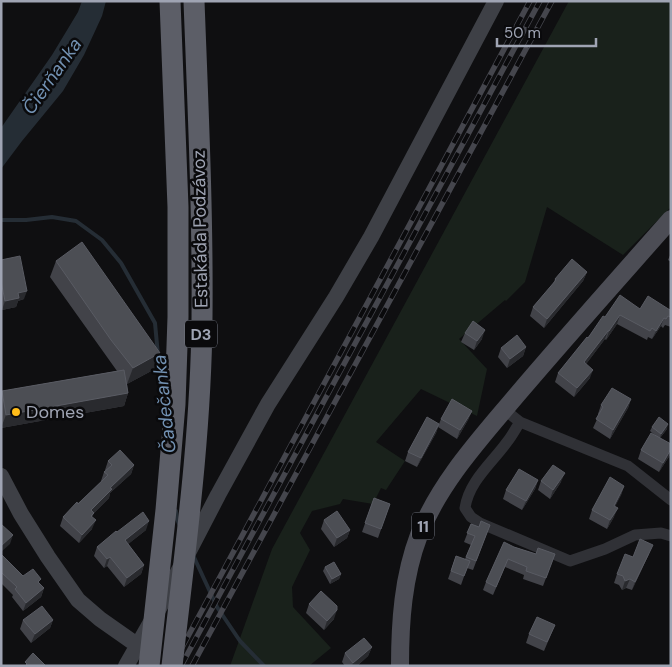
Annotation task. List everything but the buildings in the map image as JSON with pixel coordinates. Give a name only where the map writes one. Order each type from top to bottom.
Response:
[{"type":"highway","name":"Estakáda Podzávoz","points":[[149,666],[166,510],[175,404],[178,326],[178,207],[170,1]]},
{"type":"highway","name":"Estakáda Podzávoz","points":[[172,666],[198,413],[201,329],[200,177],[194,1]]},
{"type":"main road","name":"11","points":[[400,666],[404,595],[410,563],[432,507],[455,472],[504,410],[671,219]]},
{"type":"street","points":[[126,666],[268,404],[336,297],[371,237],[496,1]]},
{"type":"street","points":[[504,410],[520,422],[628,466],[671,500]]},
{"type":"street","points":[[520,422],[468,494],[465,508],[471,517],[497,531],[570,561],[605,549],[635,534],[661,533],[671,536]]},
{"type":"street","points":[[1,476],[21,514],[78,600],[100,619],[137,645]]},
{"type":"shaded area","points":[[569,1],[671,1],[671,207],[623,255],[547,207],[525,282],[506,301],[459,339],[487,369],[477,416],[421,389],[376,442],[405,461],[386,490],[381,488],[373,504],[343,499],[340,504],[312,511],[300,533],[310,550],[292,587],[293,607],[331,648],[309,666],[230,666],[272,549]]},
{"type":"water","name":"Čierňanka","points":[[82,1],[106,1],[102,16],[84,55],[63,91],[1,169],[1,128],[52,55],[78,12]]},
{"type":"waterway","name":"Čadečanka","points":[[1,220],[52,217],[76,221],[102,240],[121,263],[155,323],[164,420]]},
{"type":"waterway","name":"Čadečanka","points":[[176,511],[180,526]]},
{"type":"waterway","name":"Čadečanka","points":[[193,555],[217,607],[240,641],[264,666]]},
{"type":"railway","points":[[172,666],[530,1]]},
{"type":"railway","points":[[181,666],[540,1]]},
{"type":"railway","points":[[192,666],[552,1]]},
{"type":"place","name":"Domes","points":[[16,412]]}]
